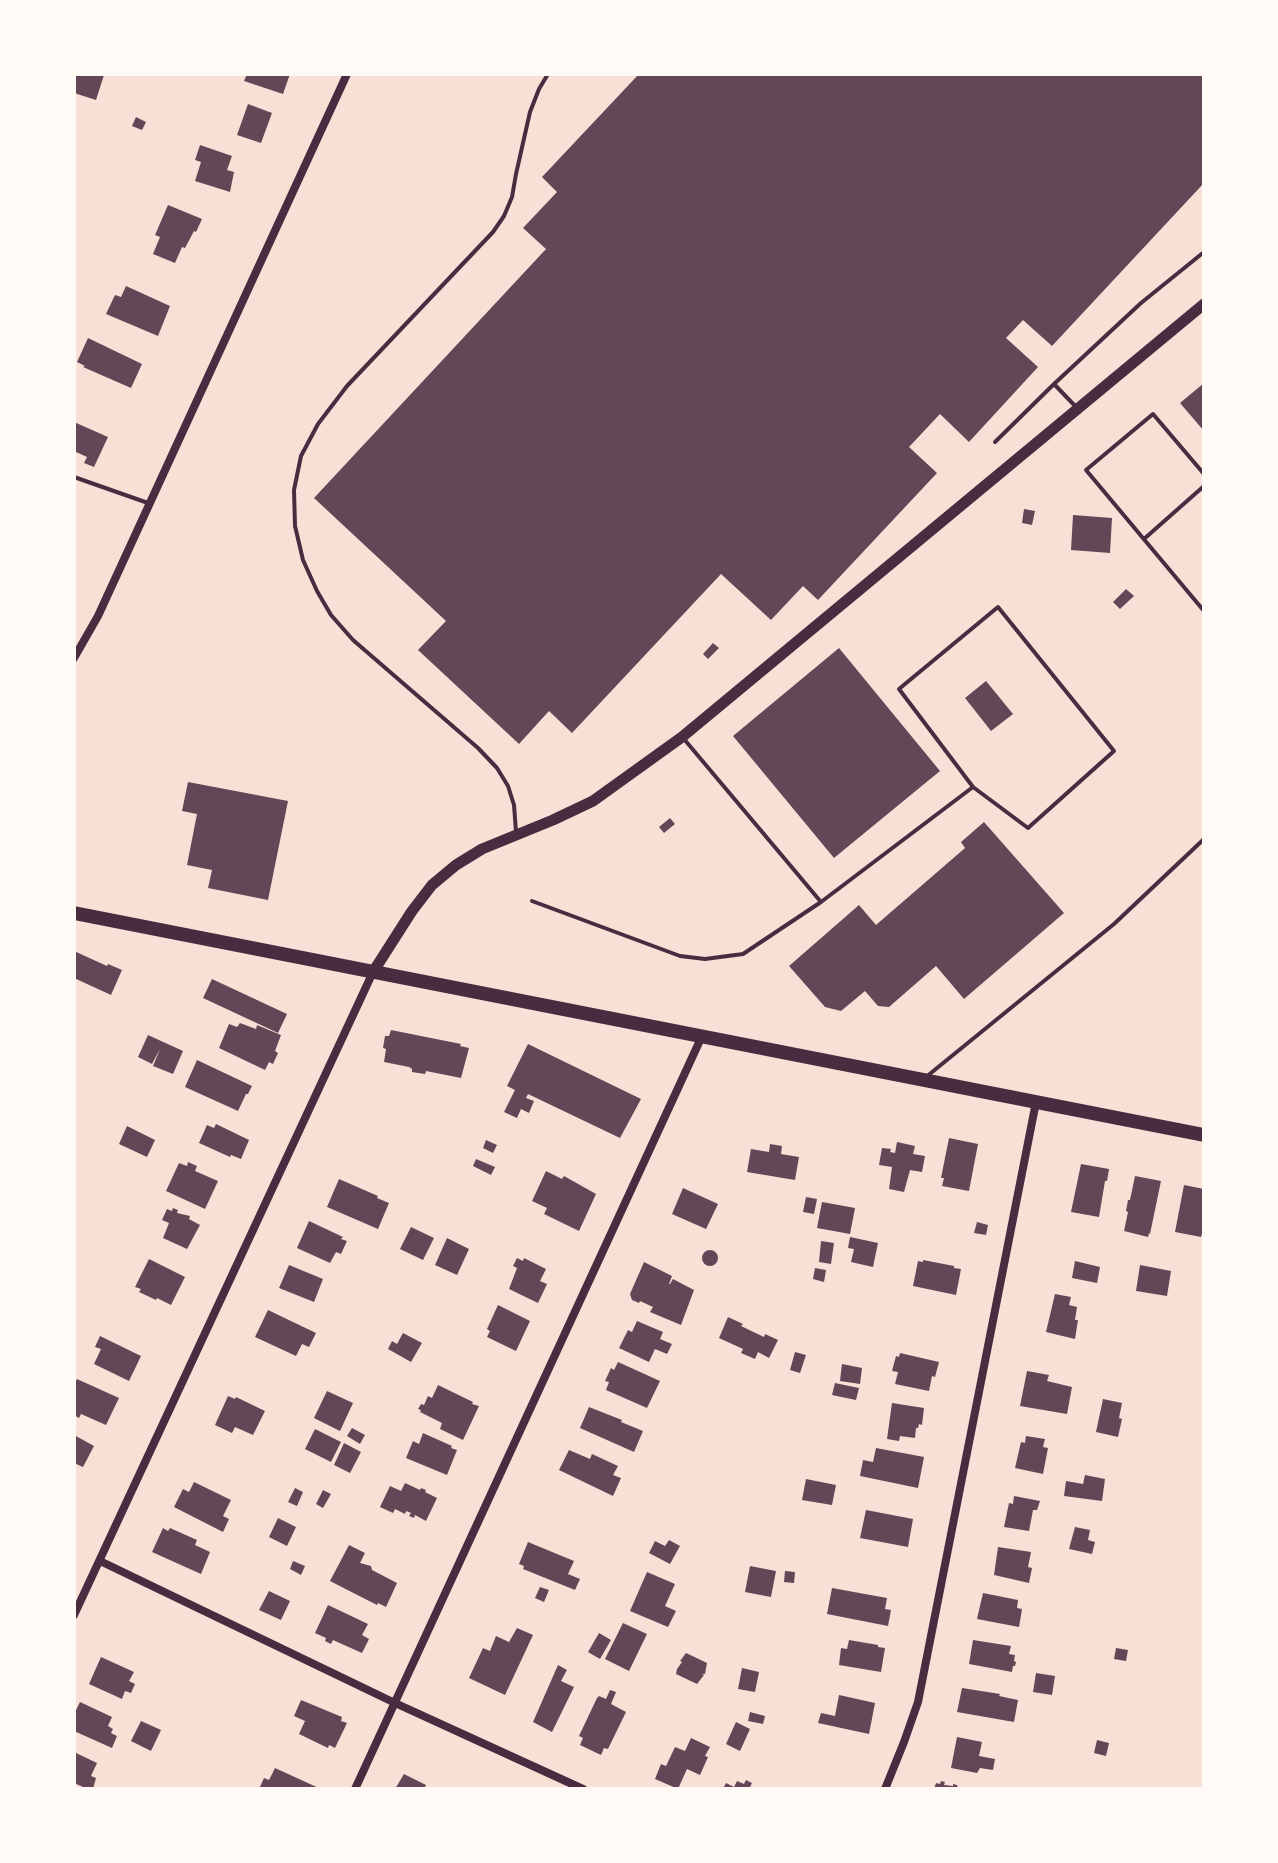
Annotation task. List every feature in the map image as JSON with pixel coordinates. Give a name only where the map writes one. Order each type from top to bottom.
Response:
[{"type":"main road","points":[[74,913],[1204,1135]]},
{"type":"street","points":[[74,658],[98,616],[347,74]]},
{"type":"street","points":[[74,1615],[373,972],[432,885],[482,849],[593,801],[682,737],[1204,304]]},
{"type":"street","points":[[355,1789],[702,1036]]},
{"type":"street","points":[[885,1789],[918,1702],[1036,1102]]},
{"type":"street","points":[[100,1561],[395,1703],[583,1789]]},
{"type":"lane","points":[[516,835],[514,805],[508,786],[497,768],[353,640],[331,615],[303,560],[295,526],[294,490],[301,456],[318,424],[337,399],[493,232],[504,216],[512,197],[530,112],[548,74]]},
{"type":"lane","points":[[995,442],[1141,303],[1204,252]]},
{"type":"lane","points":[[1054,384],[1078,409]]},
{"type":"lane","points":[[1204,474],[1153,414],[1086,470],[1204,611]]},
{"type":"lane","points":[[74,477],[150,503]]},
{"type":"lane","points":[[1144,539],[1204,486]]},
{"type":"lane","points":[[998,607],[1114,751],[1028,828],[973,787],[899,689],[998,607]]},
{"type":"lane","points":[[682,737],[821,902]]},
{"type":"lane","points":[[532,901],[680,956],[705,959],[743,954],[821,902],[973,787]]},
{"type":"lane","points":[[922,1080],[1114,924],[1204,839]]},
{"type":"building","points":[[74,74],[104,75],[96,100],[74,93]]},
{"type":"building","points":[[247,74],[290,74],[283,94],[244,81]]},
{"type":"building","points":[[639,74],[1204,74],[1204,183],[1052,346],[1023,320],[1006,338],[1038,367],[969,442],[940,414],[909,447],[937,473],[818,600],[803,586],[771,620],[721,574],[572,733],[549,711],[519,744],[418,650],[446,621],[314,498],[546,249],[523,228],[557,192],[542,177]]},
{"type":"building","points":[[248,104],[272,113],[261,143],[237,135]]},
{"type":"building","points":[[136,117],[146,122],[142,130],[132,126]]},
{"type":"building","points":[[200,145],[232,156],[227,170],[234,172],[230,192],[195,181],[201,162],[195,160]]},
{"type":"building","points":[[168,205],[202,219],[185,248],[182,247],[175,263],[153,254],[160,237],[155,235]]},
{"type":"building","points":[[126,286],[170,306],[158,336],[106,314],[115,295],[121,297]]},
{"type":"building","points":[[88,338],[142,364],[131,388],[77,362]]},
{"type":"building","points":[[1204,383],[1204,431],[1180,403]]},
{"type":"building","points":[[74,422],[108,437],[94,467],[84,463],[87,457],[74,451]]},
{"type":"building","points":[[1024,509],[1035,511],[1032,525],[1022,523]]},
{"type":"building","points":[[1073,515],[1112,518],[1110,553],[1071,550]]},
{"type":"building","points":[[1126,589],[1134,596],[1120,609],[1113,602]]},
{"type":"building","points":[[713,643],[719,648],[708,659],[703,654]]},
{"type":"building","points":[[839,648],[940,771],[834,858],[733,736]]},
{"type":"building","points":[[986,681],[1013,714],[991,731],[965,698]]},
{"type":"building","points":[[188,782],[288,801],[268,900],[208,888],[212,870],[187,865],[197,814],[182,811]]},
{"type":"building","points":[[670,818],[675,824],[664,833],[659,827]]},
{"type":"building","points":[[984,822],[1064,913],[964,999],[936,966],[889,1007],[878,1006],[865,991],[841,1011],[825,1007],[789,966],[859,905],[876,925],[965,848],[961,842]]},
{"type":"building","points":[[74,951],[122,970],[111,995],[74,978]]},
{"type":"building","points":[[212,979],[287,1014],[278,1033],[203,998]]},
{"type":"building","points":[[240,1023],[256,1029],[257,1025],[281,1035],[273,1064],[269,1062],[265,1070],[219,1048],[229,1024],[237,1027]]},
{"type":"building","points":[[391,1030],[469,1048],[461,1078],[426,1071],[425,1074],[412,1072],[409,1067],[384,1062],[385,1036],[389,1036]]},
{"type":"building","points":[[148,1035],[183,1051],[173,1074],[153,1066],[160,1049],[152,1064],[138,1057]]},
{"type":"building","points":[[528,1044],[641,1099],[620,1138],[528,1094],[526,1098],[534,1101],[529,1113],[521,1109],[517,1118],[504,1112],[515,1090],[507,1086]]},
{"type":"building","points":[[197,1060],[252,1086],[238,1111],[185,1087]]},
{"type":"building","points":[[216,1124],[249,1140],[241,1159],[199,1143],[207,1125],[214,1128]]},
{"type":"building","points":[[127,1126],[155,1140],[147,1157],[119,1144]]},
{"type":"building","points":[[949,1138],[978,1144],[969,1191],[942,1186]]},
{"type":"building","points":[[486,1140],[497,1145],[493,1153],[483,1148]]},
{"type":"building","points":[[897,1142],[915,1146],[913,1154],[925,1156],[922,1172],[910,1170],[904,1192],[889,1189],[892,1167],[879,1165],[882,1148],[895,1153]]},
{"type":"building","points":[[770,1144],[782,1146],[781,1154],[799,1157],[795,1180],[747,1172],[751,1149],[769,1152]]},
{"type":"building","points":[[476,1159],[495,1167],[491,1175],[473,1166]]},
{"type":"building","points":[[188,1162],[197,1166],[195,1171],[218,1181],[205,1209],[166,1191],[179,1163],[187,1166]]},
{"type":"building","points":[[1081,1164],[1109,1169],[1099,1217],[1071,1212]]},
{"type":"building","points":[[546,1171],[562,1179],[564,1176],[596,1194],[579,1231],[544,1214],[547,1208],[532,1201]]},
{"type":"building","points":[[1135,1176],[1161,1181],[1148,1237],[1124,1231]]},
{"type":"building","points":[[339,1179],[389,1203],[378,1229],[327,1207]]},
{"type":"building","points":[[1184,1185],[1204,1189],[1201,1237],[1175,1232]]},
{"type":"building","points":[[683,1188],[718,1204],[706,1229],[672,1214]]},
{"type":"building","points":[[806,1197],[817,1199],[814,1214],[803,1212]]},
{"type":"building","points":[[822,1202],[855,1208],[850,1234],[817,1228]]},
{"type":"building","points":[[173,1208],[200,1225],[187,1249],[163,1238],[169,1223],[162,1220],[167,1209],[172,1211]]},
{"type":"building","points":[[309,1221],[347,1241],[341,1254],[336,1252],[330,1263],[297,1248]]},
{"type":"building","points":[[977,1222],[988,1225],[986,1235],[974,1233]]},
{"type":"building","points":[[411,1227],[434,1238],[423,1260],[400,1249]]},
{"type":"building","points":[[850,1237],[878,1243],[873,1267],[851,1262],[854,1249],[848,1248]]},
{"type":"building","points":[[447,1238],[469,1249],[457,1275],[435,1265]]},
{"type":"building","points":[[821,1241],[834,1243],[831,1264],[819,1262]]},
{"type":"building","points":[[707,1250],[713,1250],[718,1258],[716,1264],[707,1266],[702,1261],[702,1255]]},
{"type":"building","points":[[517,1258],[523,1261],[524,1258],[546,1269],[540,1281],[547,1284],[538,1303],[509,1289],[517,1268],[513,1266]]},
{"type":"building","points":[[149,1259],[185,1277],[171,1305],[139,1292],[141,1289],[135,1287]]},
{"type":"building","points":[[918,1261],[961,1269],[956,1295],[913,1286]]},
{"type":"building","points":[[1075,1261],[1100,1267],[1097,1283],[1072,1278]]},
{"type":"building","points":[[644,1262],[672,1276],[669,1284],[673,1279],[694,1290],[681,1325],[650,1312],[653,1307],[632,1300],[630,1294]]},
{"type":"building","points":[[289,1265],[323,1279],[314,1302],[279,1288]]},
{"type":"building","points":[[1140,1265],[1171,1271],[1167,1296],[1136,1291]]},
{"type":"building","points":[[815,1268],[826,1270],[824,1282],[813,1279]]},
{"type":"building","points":[[1055,1294],[1071,1297],[1069,1305],[1077,1307],[1075,1339],[1046,1332]]},
{"type":"building","points":[[498,1305],[530,1321],[516,1351],[487,1337],[490,1331],[487,1329]]},
{"type":"building","points":[[268,1310],[316,1333],[309,1347],[302,1344],[296,1356],[255,1337]]},
{"type":"building","points":[[728,1317],[764,1337],[765,1334],[778,1340],[769,1358],[758,1352],[755,1359],[741,1353],[743,1349],[719,1338]]},
{"type":"building","points":[[637,1321],[663,1332],[660,1339],[672,1344],[667,1354],[655,1349],[649,1362],[619,1348],[628,1330],[632,1332]]},
{"type":"building","points":[[403,1333],[422,1343],[411,1362],[388,1349],[392,1341],[397,1344]]},
{"type":"building","points":[[100,1336],[141,1356],[129,1381],[94,1364],[101,1349],[95,1347]]},
{"type":"building","points":[[795,1352],[806,1355],[800,1373],[790,1370]]},
{"type":"building","points":[[900,1353],[939,1362],[929,1391],[895,1384],[898,1372],[892,1371],[896,1356],[899,1357]]},
{"type":"building","points":[[618,1362],[660,1381],[647,1408],[606,1390],[609,1382],[605,1381]]},
{"type":"building","points":[[842,1364],[862,1368],[860,1384],[840,1381]]},
{"type":"building","points":[[1027,1371],[1049,1375],[1047,1381],[1072,1387],[1067,1414],[1020,1406]]},
{"type":"building","points":[[77,1379],[119,1398],[106,1425],[81,1414],[79,1418],[74,1415],[74,1385]]},
{"type":"building","points":[[835,1383],[859,1388],[856,1400],[832,1395]]},
{"type":"building","points":[[438,1385],[479,1406],[463,1440],[440,1429],[442,1423],[418,1409],[428,1396],[432,1398]]},
{"type":"building","points":[[327,1391],[353,1403],[340,1431],[314,1418]]},
{"type":"building","points":[[228,1396],[265,1411],[253,1435],[235,1427],[232,1433],[215,1425]]},
{"type":"building","points":[[1103,1399],[1122,1403],[1118,1437],[1096,1432]]},
{"type":"building","points":[[892,1403],[924,1408],[922,1425],[916,1428],[915,1438],[900,1436],[899,1441],[887,1439]]},
{"type":"building","points":[[589,1407],[643,1431],[634,1452],[580,1428]]},
{"type":"building","points":[[352,1428],[365,1435],[360,1444],[347,1436]]},
{"type":"building","points":[[315,1429],[341,1442],[331,1462],[305,1449]]},
{"type":"building","points":[[423,1433],[457,1450],[447,1475],[406,1458],[413,1441],[419,1444]]},
{"type":"building","points":[[74,1435],[94,1446],[83,1467],[74,1463]]},
{"type":"building","points":[[1026,1436],[1045,1439],[1043,1447],[1048,1448],[1043,1474],[1015,1468],[1021,1442],[1025,1443]]},
{"type":"building","points":[[344,1443],[361,1452],[350,1473],[334,1465]]},
{"type":"building","points":[[876,1448],[924,1457],[918,1488],[860,1476],[863,1460],[873,1462]]},
{"type":"building","points":[[569,1450],[590,1459],[592,1454],[618,1466],[613,1475],[621,1478],[613,1496],[559,1470]]},
{"type":"building","points":[[1085,1475],[1105,1479],[1102,1501],[1064,1496],[1066,1481],[1083,1484]]},
{"type":"building","points":[[806,1479],[836,1485],[832,1505],[802,1500]]},
{"type":"building","points":[[194,1482],[231,1500],[223,1516],[229,1519],[223,1532],[174,1507],[183,1489],[189,1492]]},
{"type":"building","points":[[405,1483],[426,1490],[437,1498],[426,1521],[415,1515],[414,1518],[409,1516],[411,1513],[406,1511],[405,1514],[395,1509],[393,1513],[380,1507],[390,1486],[401,1491]]},
{"type":"building","points":[[295,1488],[303,1492],[297,1506],[288,1502]]},
{"type":"building","points":[[323,1490],[331,1494],[323,1508],[316,1504]]},
{"type":"building","points":[[1014,1496],[1040,1501],[1037,1510],[1033,1510],[1029,1531],[1004,1527],[1009,1503],[1013,1504]]},
{"type":"building","points":[[866,1510],[913,1519],[908,1547],[860,1538]]},
{"type":"building","points":[[278,1518],[296,1527],[287,1546],[269,1537]]},
{"type":"building","points":[[1075,1527],[1090,1530],[1088,1540],[1095,1542],[1092,1554],[1069,1549]]},
{"type":"building","points":[[163,1528],[197,1540],[195,1545],[210,1552],[201,1574],[152,1552]]},
{"type":"building","points":[[669,1540],[680,1546],[670,1564],[649,1553],[655,1541],[665,1546]]},
{"type":"building","points":[[528,1542],[574,1561],[568,1574],[580,1579],[575,1590],[523,1569],[524,1566],[519,1564]]},
{"type":"building","points":[[349,1545],[365,1553],[360,1563],[371,1566],[372,1570],[397,1583],[386,1607],[330,1581]]},
{"type":"building","points":[[998,1547],[1031,1552],[1029,1583],[994,1575]]},
{"type":"building","points":[[293,1561],[305,1566],[301,1575],[290,1569]]},
{"type":"building","points":[[750,1566],[776,1571],[771,1597],[745,1592]]},
{"type":"building","points":[[785,1571],[795,1572],[794,1583],[784,1582]]},
{"type":"building","points":[[647,1572],[675,1584],[665,1606],[676,1611],[668,1627],[630,1611]]},
{"type":"building","points":[[540,1587],[549,1590],[544,1602],[535,1598]]},
{"type":"building","points":[[832,1588],[887,1598],[885,1609],[891,1610],[888,1626],[827,1614]]},
{"type":"building","points":[[269,1591],[290,1601],[281,1620],[259,1610]]},
{"type":"building","points":[[983,1593],[1018,1600],[1017,1608],[1022,1609],[1019,1627],[977,1619]]},
{"type":"building","points":[[328,1605],[368,1624],[362,1635],[369,1639],[362,1653],[333,1640],[331,1644],[315,1633]]},
{"type":"building","points":[[623,1623],[647,1634],[629,1671],[605,1659]]},
{"type":"building","points":[[517,1628],[533,1635],[505,1695],[469,1678],[483,1648],[490,1651],[496,1636],[509,1642]]},
{"type":"building","points":[[599,1633],[611,1640],[600,1659],[588,1652]]},
{"type":"building","points":[[849,1640],[885,1648],[881,1672],[839,1665],[841,1648],[847,1649]]},
{"type":"building","points":[[973,1640],[1011,1646],[1009,1654],[1015,1655],[1016,1662],[1012,1672],[969,1664]]},
{"type":"building","points":[[1116,1648],[1128,1650],[1126,1661],[1114,1659]]},
{"type":"building","points":[[686,1653],[707,1663],[705,1674],[697,1684],[676,1674]]},
{"type":"building","points":[[101,1657],[134,1672],[129,1681],[135,1684],[131,1693],[125,1691],[122,1699],[89,1684]]},
{"type":"building","points":[[558,1665],[567,1670],[561,1681],[574,1687],[552,1732],[533,1722]]},
{"type":"building","points":[[742,1668],[759,1672],[755,1692],[738,1689]]},
{"type":"building","points":[[1036,1673],[1055,1676],[1052,1695],[1033,1692]]},
{"type":"building","points":[[962,1688],[1018,1700],[1014,1722],[957,1712]]},
{"type":"building","points":[[610,1690],[616,1692],[611,1704],[626,1712],[608,1749],[604,1748],[601,1755],[580,1745],[583,1738],[579,1736],[597,1698],[606,1699]]},
{"type":"building","points":[[839,1695],[875,1703],[869,1734],[818,1723],[821,1713],[835,1716]]},
{"type":"building","points":[[301,1700],[342,1717],[341,1721],[347,1723],[335,1748],[329,1745],[328,1748],[299,1734],[305,1721],[294,1716]]},
{"type":"building","points":[[80,1702],[112,1717],[108,1726],[113,1729],[111,1733],[117,1736],[112,1748],[74,1731],[74,1714]]},
{"type":"building","points":[[750,1712],[765,1716],[763,1724],[748,1721]]},
{"type":"building","points":[[141,1721],[161,1730],[151,1751],[131,1741]]},
{"type":"building","points":[[736,1722],[750,1729],[740,1751],[726,1744]]},
{"type":"building","points":[[957,1737],[982,1742],[979,1756],[995,1759],[993,1770],[980,1768],[977,1773],[951,1768]]},
{"type":"building","points":[[691,1738],[710,1747],[700,1775],[687,1769],[678,1789],[655,1779],[661,1764],[666,1766],[675,1747],[685,1751]]},
{"type":"building","points":[[1097,1740],[1109,1743],[1106,1756],[1094,1753]]},
{"type":"building","points":[[74,1752],[97,1763],[91,1776],[96,1778],[93,1789],[83,1789],[74,1783]]},
{"type":"building","points":[[275,1768],[321,1789],[259,1789],[264,1778],[269,1780]]},
{"type":"building","points":[[404,1774],[426,1785],[424,1789],[395,1789]]},
{"type":"building","points":[[746,1780],[752,1783],[749,1789],[723,1789],[726,1783],[734,1787],[737,1781],[744,1784]]},
{"type":"building","points":[[941,1781],[945,1782],[944,1785],[957,1785],[958,1789],[934,1789],[936,1783],[940,1784]]}]
